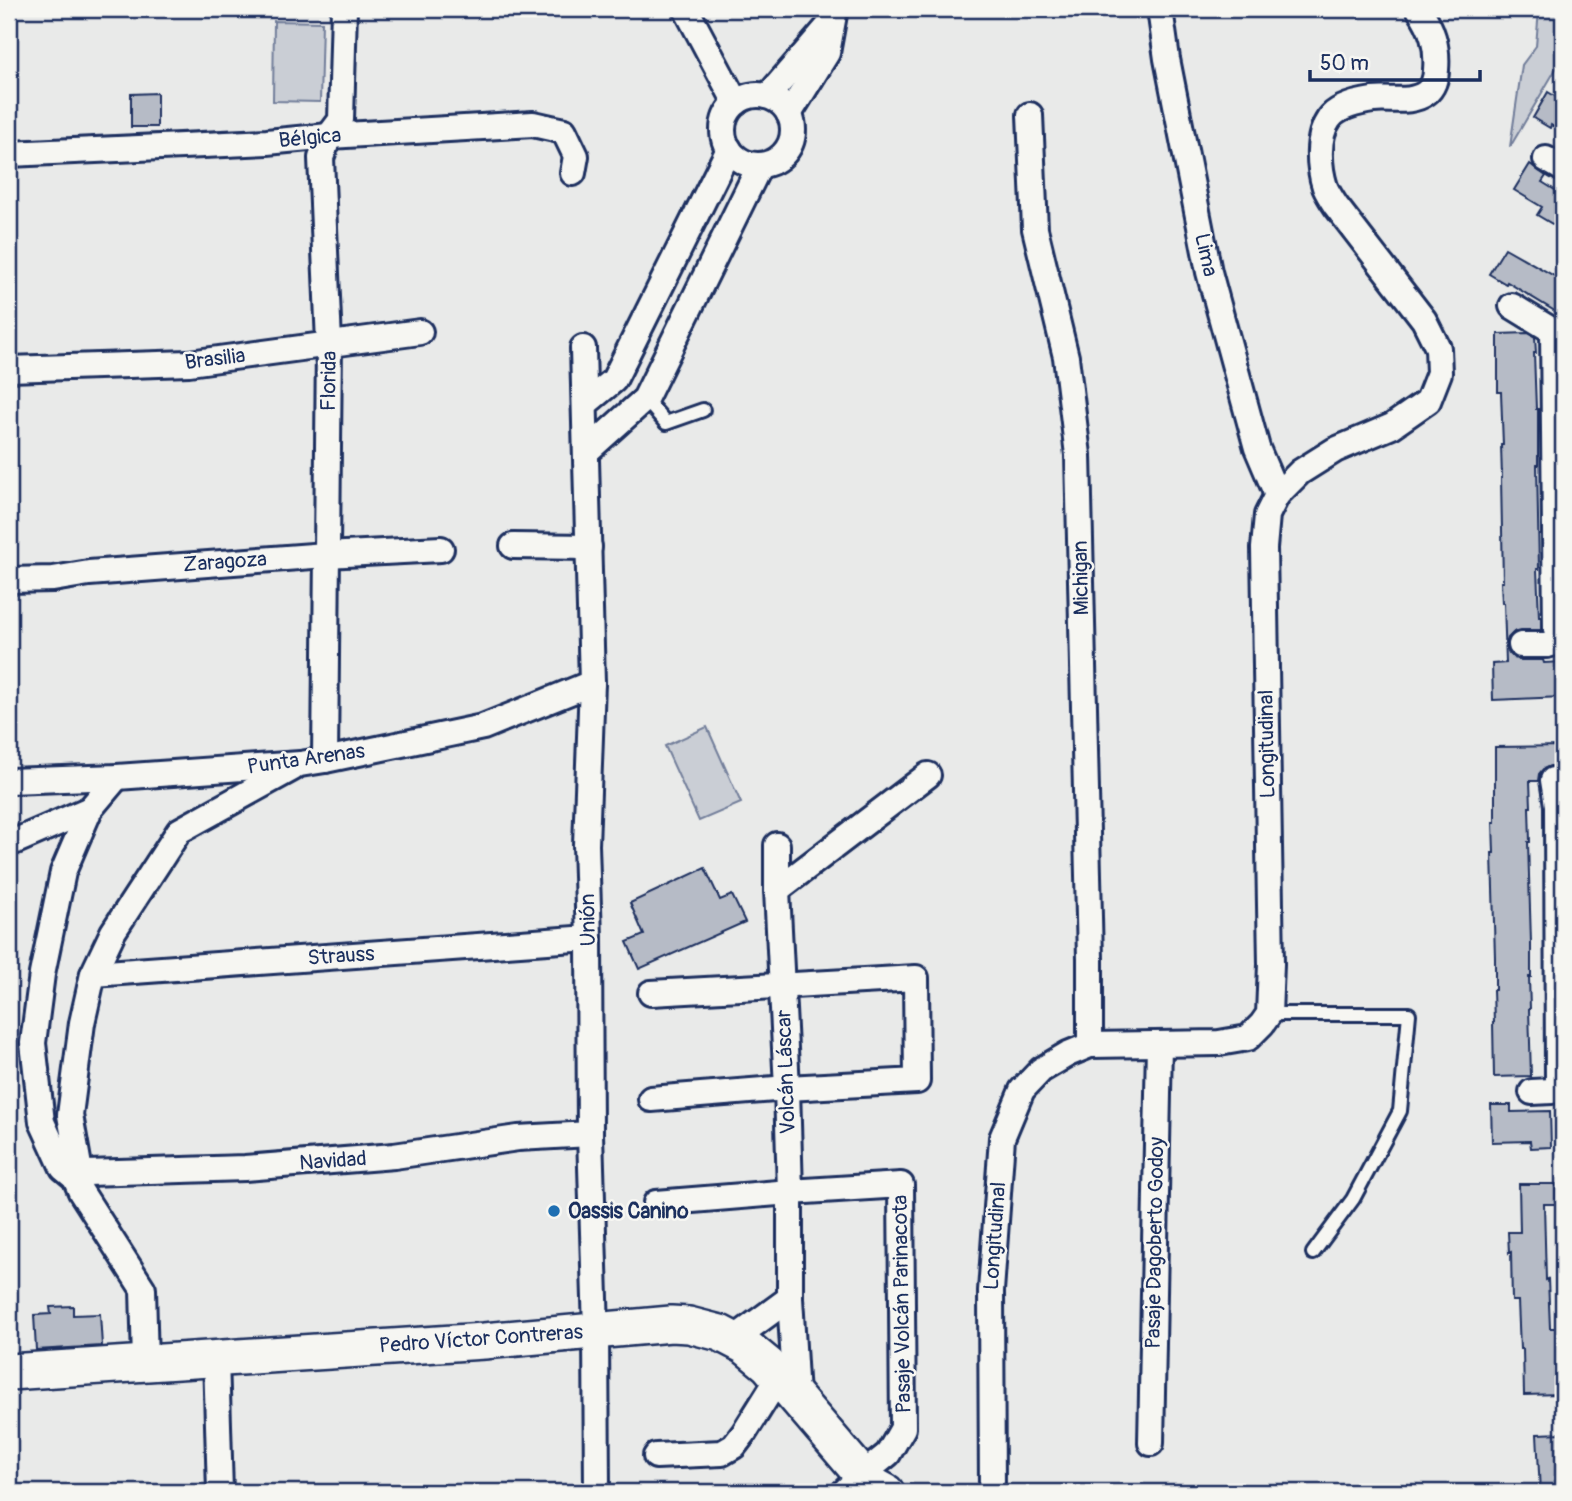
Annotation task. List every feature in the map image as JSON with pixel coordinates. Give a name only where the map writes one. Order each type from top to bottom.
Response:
[{"type":"street","name":"Florida","points":[[325,760],[329,343],[321,158],[329,136],[341,120],[344,9]]},
{"type":"street","points":[[686,9],[736,103]]},
{"type":"street","name":"Lima","points":[[1160,9],[1167,60],[1209,272],[1257,448],[1277,495]]},
{"type":"street","name":"Longitudinal","points":[[992,1492],[991,1291],[1002,1138],[1022,1090],[1041,1070],[1090,1045],[1219,1043],[1248,1038],[1269,1014],[1271,964],[1264,548],[1267,515],[1277,495],[1300,472],[1335,450],[1392,426],[1428,401],[1439,373],[1438,348],[1424,320],[1336,206],[1326,188],[1321,165],[1321,139],[1329,118],[1345,107],[1373,100],[1408,100],[1426,93],[1436,80],[1437,46],[1431,28],[1419,9]]},
{"type":"street","points":[[768,96],[833,15]]},
{"type":"street","points":[[789,114],[827,52],[833,15]]},
{"type":"street","points":[[751,96],[768,96],[780,103],[789,114],[793,134],[786,152],[770,164],[750,166],[732,156],[723,138],[724,119],[736,103],[751,96]]},
{"type":"street","name":"Michigan","points":[[1030,115],[1035,229],[1066,357],[1078,455],[1090,1045]]},
{"type":"street","name":"Bélgica","points":[[9,154],[267,142],[533,124],[564,131],[576,156],[573,173]]},
{"type":"street","points":[[585,404],[614,380],[729,149]]},
{"type":"street","points":[[586,452],[645,399],[760,164]]},
{"type":"street","points":[[656,297],[688,312]]},
{"type":"street","points":[[1512,306],[1558,334],[1559,535],[1556,629],[1563,642],[1521,645]]},
{"type":"street","name":"Brasilia","points":[[9,369],[189,363],[420,332]]},
{"type":"street","name":"Unión","points":[[583,348],[592,683],[586,845],[597,1492]]},
{"type":"street","points":[[614,380],[645,399]]},
{"type":"street","points":[[513,546],[589,547]]},
{"type":"street","name":"Zaragoza","points":[[9,580],[53,579],[89,573],[327,555],[441,550]]},
{"type":"street","name":"Punta Arenas","points":[[9,781],[117,777],[325,760],[483,727],[592,683]]},
{"type":"street","points":[[75,1178],[79,1166],[70,1115],[82,1023],[93,974],[113,932],[179,831],[300,764]]},
{"type":"street","points":[[777,890],[928,775]]},
{"type":"street","points":[[117,777],[90,809],[64,872],[42,974],[33,1043],[42,1122],[63,1168],[75,1178],[143,1289],[145,1362]]},
{"type":"street","points":[[1532,1092],[1552,1091],[1563,1087],[1558,1082],[1560,804],[1553,780]]},
{"type":"street","points":[[9,844],[90,809]]},
{"type":"street","name":"Volcán Láscar","points":[[777,845],[790,1192],[787,1387]]},
{"type":"street","name":"Strauss","points":[[93,974],[589,938]]},
{"type":"street","points":[[651,993],[916,978],[917,1081],[651,1099]]},
{"type":"street","name":"Pasaje Dagoberto Godoy","points":[[1151,1443],[1159,1044]]},
{"type":"street","name":"Navidad","points":[[75,1178],[87,1173],[245,1168],[394,1156],[518,1138],[590,1134]]},
{"type":"street","name":"Pasaje Volcán Parinacota","points":[[790,1192],[901,1185],[903,1428],[864,1486]]},
{"type":"street","points":[[656,1203],[790,1192]]},
{"type":"street","points":[[734,1339],[790,1298]]},
{"type":"street","name":"Pedro Víctor Contreras","points":[[9,1372],[484,1341],[671,1324],[704,1328],[734,1339],[756,1353],[787,1387],[864,1486]]},
{"type":"street","points":[[216,1358],[220,1492]]},
{"type":"street","points":[[656,1456],[722,1453],[734,1447],[787,1387]]},
{"type":"lane","points":[[645,399],[666,423],[703,410]]},
{"type":"lane","points":[[1269,1014],[1409,1014],[1400,1111],[1353,1199],[1313,1252]]},
{"type":"shaded area","points":[[1539,9],[1563,9],[1563,57],[1510,147],[1522,65],[1536,46]]},
{"type":"shaded area","points":[[274,21],[322,22],[320,102],[273,101]]},
{"type":"shaded area","points":[[707,727],[741,803],[699,821],[665,746]]},
{"type":"building","points":[[1548,92],[1563,101],[1563,133],[1533,118]]},
{"type":"building","points":[[157,93],[157,127],[131,127],[131,94]]},
{"type":"building","points":[[1530,164],[1546,176],[1542,182],[1563,195],[1563,209],[1554,225],[1537,215],[1542,207],[1514,190]]},
{"type":"building","points":[[1505,248],[1563,281],[1563,316],[1489,274]]},
{"type":"building","points":[[1528,333],[1535,337],[1536,353],[1537,569],[1541,630],[1514,632],[1508,638],[1506,646],[1514,658],[1521,660],[1563,662],[1563,697],[1493,700],[1492,664],[1506,663],[1501,582],[1503,445],[1501,392],[1498,392],[1498,334]]},
{"type":"building","points":[[1563,746],[1563,770],[1558,766],[1550,766],[1539,774],[1538,781],[1530,781],[1528,842],[1531,1076],[1494,1077],[1492,853],[1495,822],[1495,747]]},
{"type":"building","points":[[705,868],[720,900],[732,895],[745,922],[639,969],[627,942],[644,935],[630,903]]},
{"type":"building","points":[[1491,1105],[1511,1105],[1511,1112],[1550,1111],[1551,1147],[1531,1148],[1530,1141],[1492,1142]]},
{"type":"building","points":[[1519,1184],[1556,1184],[1556,1204],[1544,1204],[1550,1328],[1556,1328],[1557,1374],[1560,1374],[1561,1394],[1524,1395],[1523,1349],[1520,1349],[1518,1301],[1512,1301],[1508,1232],[1520,1232]]},
{"type":"building","points":[[73,1306],[73,1315],[100,1314],[102,1346],[36,1350],[34,1315],[51,1314],[50,1307]]},
{"type":"building","points":[[1563,1433],[1563,1492],[1540,1492],[1537,1434]]},
{"type":"place","name":"Oassis Canino","points":[[554,1211]]}]
